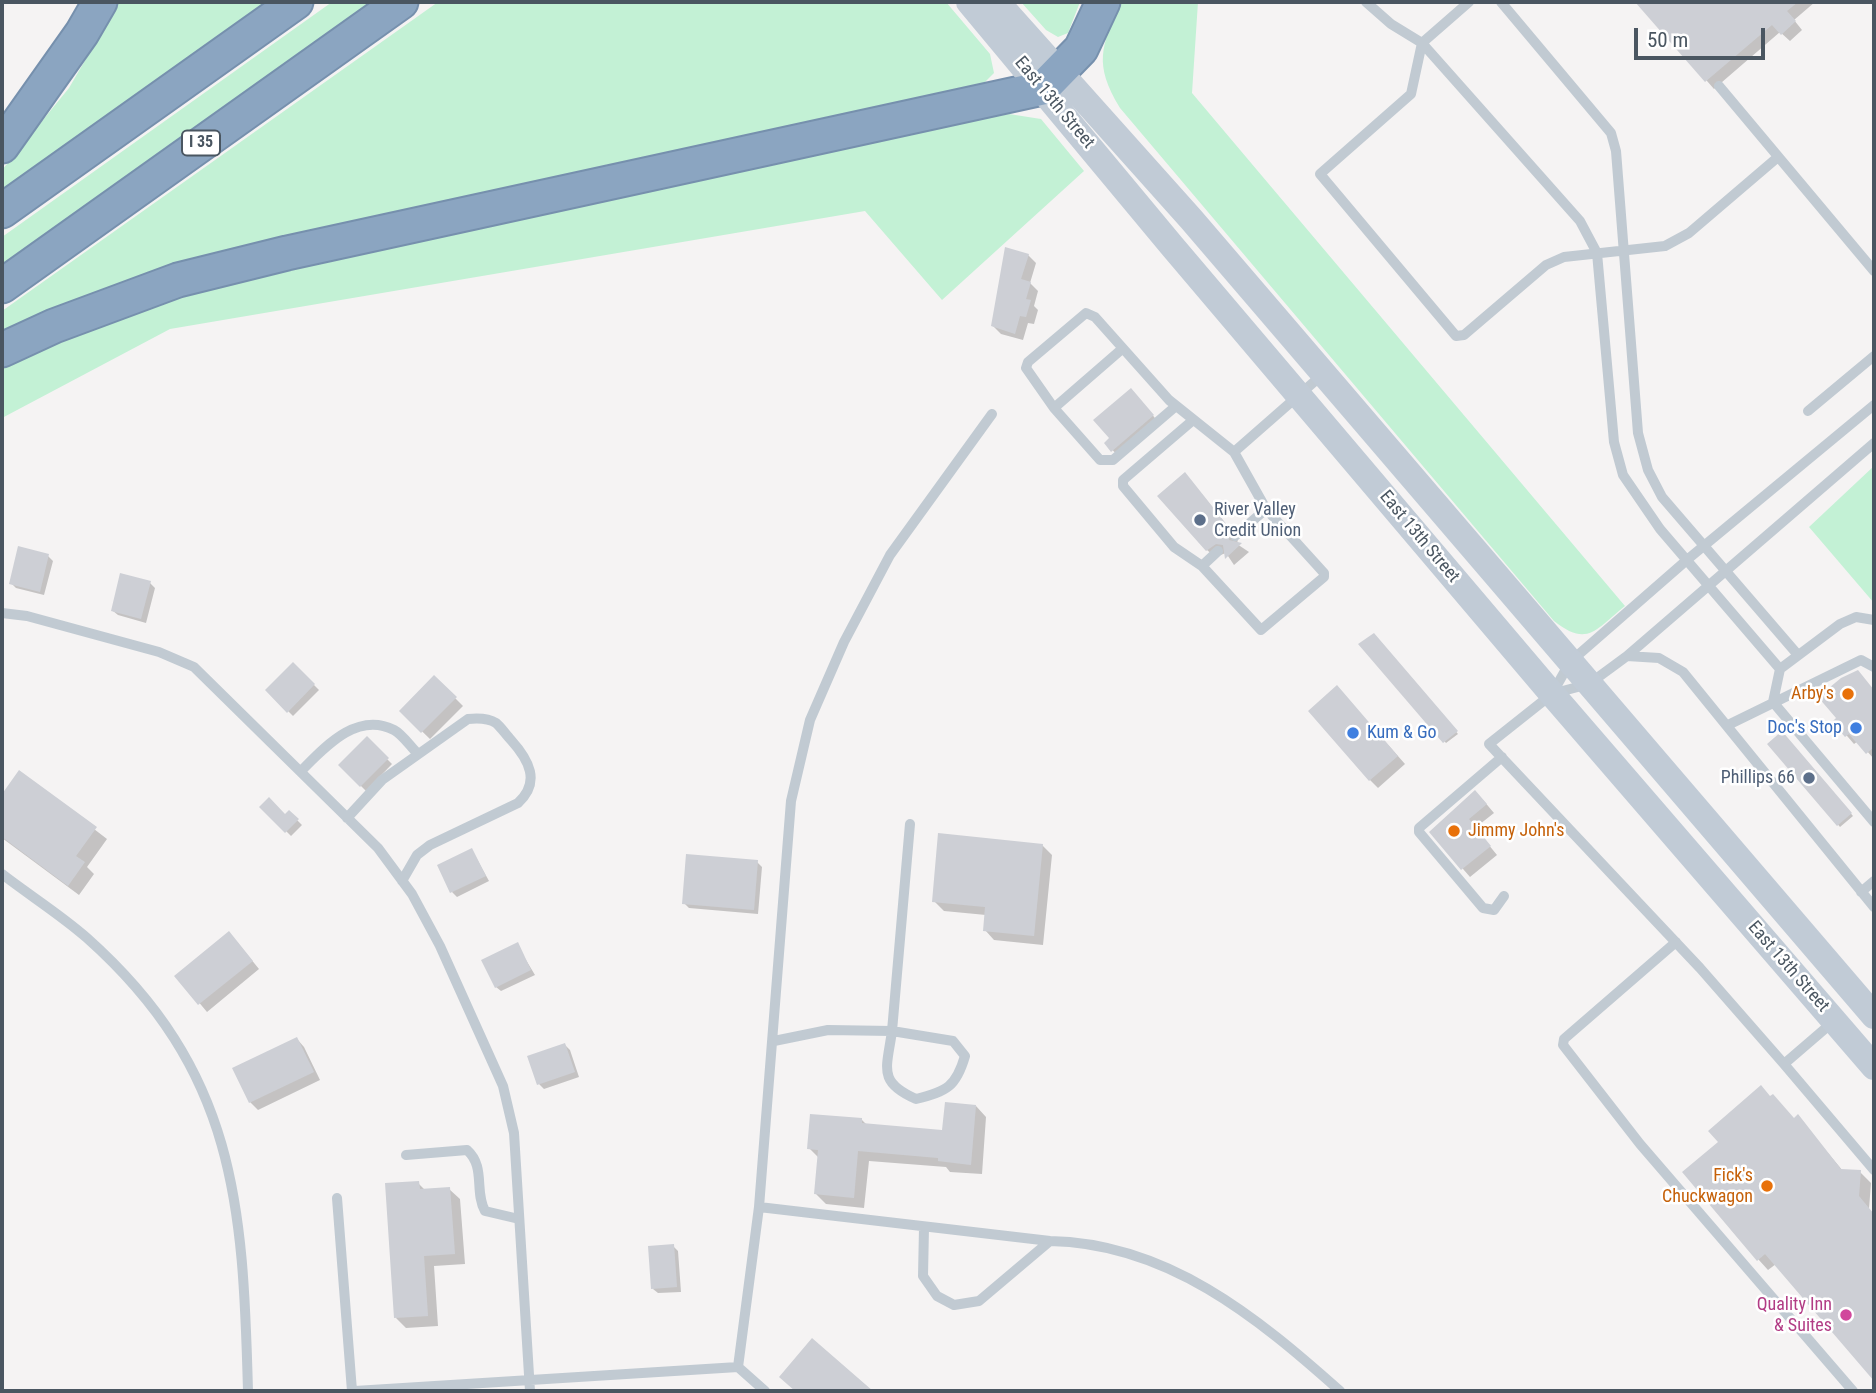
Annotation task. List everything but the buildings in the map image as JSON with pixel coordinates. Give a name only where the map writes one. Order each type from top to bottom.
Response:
[{"type":"highway","points":[[2,146],[82,33],[100,2]]},
{"type":"highway","points":[[2,211],[296,2]]},
{"type":"highway","name":"I 35","points":[[2,286],[401,2]]},
{"type":"highway","points":[[2,350],[54,326],[178,280],[1051,81],[1081,49],[1103,2]]},
{"type":"main road","name":"East 13th Street","points":[[969,2],[1051,81],[1324,374],[1874,1016]]},
{"type":"main road","name":"East 13th Street","points":[[997,2],[1051,81],[1298,395],[1874,1067]]},
{"type":"lane","points":[[1366,2],[1391,24],[1422,43],[1580,221],[1597,253],[1614,442],[1623,475],[1652,518],[1780,669]]},
{"type":"lane","points":[[1469,2],[1422,43],[1411,94],[1322,170],[1321,177],[1457,336],[1464,335],[1546,265],[1564,257],[1665,246],[1689,233],[1778,157]]},
{"type":"lane","points":[[1501,2],[1611,133],[1616,151],[1625,250],[1638,433],[1648,470],[1662,497],[1798,655]]},
{"type":"lane","points":[[1719,86],[1874,271]]},
{"type":"lane","points":[[1176,406],[1113,460],[1100,460],[1054,408],[1026,368],[1028,362],[1078,317],[1086,313],[1095,317],[1176,406],[1234,452],[1266,509],[1321,569],[1324,577],[1261,630],[1202,566],[1174,547],[1122,483],[1192,421]]},
{"type":"lane","points":[[1054,408],[1122,349]]},
{"type":"lane","points":[[1808,411],[1874,356]]},
{"type":"lane","points":[[1234,452],[1324,374]]},
{"type":"lane","points":[[1874,405],[1688,559],[1570,662],[1552,694],[1489,744],[1676,942],[1874,1170]]},
{"type":"lane","points":[[738,1367],[758,1207],[774,1041],[791,801],[810,720],[844,642],[890,555],[992,414]]},
{"type":"lane","points":[[1552,694],[1589,684],[1627,656],[1874,443]]},
{"type":"lane","points":[[1236,536],[1266,509]]},
{"type":"lane","points":[[1202,566],[1218,551]]},
{"type":"lane","points":[[2,613],[27,616],[159,652],[194,667],[378,848],[402,881],[440,946],[503,1086],[514,1133],[529,1387]]},
{"type":"lane","points":[[1773,702],[1780,669],[1840,624],[1856,617],[1874,620]]},
{"type":"lane","points":[[1627,656],[1659,658],[1683,672],[1874,907]]},
{"type":"lane","points":[[1728,725],[1819,682],[1848,664],[1861,660],[1874,667]]},
{"type":"lane","points":[[1773,702],[1874,822]]},
{"type":"lane","points":[[347,817],[383,779],[468,719],[481,718],[496,723],[518,748],[530,769],[533,782],[529,793],[518,803],[430,845],[417,855],[402,881]]},
{"type":"lane","points":[[302,771],[347,731],[363,724],[378,724],[396,731],[417,753]]},
{"type":"lane","points":[[1502,757],[1419,828],[1419,832],[1483,908],[1498,908],[1504,896]]},
{"type":"lane","points":[[774,1041],[828,1030],[892,1031],[953,1041],[965,1056],[959,1077],[949,1087],[916,1099],[896,1090],[887,1074],[892,1031],[910,824]]},
{"type":"lane","points":[[2,874],[86,937],[120,971],[155,1012],[187,1058],[208,1099],[227,1160],[238,1223],[245,1296],[248,1391]]},
{"type":"lane","points":[[1861,892],[1874,881]]},
{"type":"lane","points":[[1676,942],[1564,1039],[1563,1045],[1640,1144],[1853,1391]]},
{"type":"lane","points":[[1784,1064],[1835,1020]]},
{"type":"lane","points":[[406,1155],[467,1150],[478,1163],[481,1204],[485,1211],[519,1219]]},
{"type":"lane","points":[[337,1198],[353,1391],[529,1387],[738,1367],[765,1391]]},
{"type":"lane","points":[[758,1207],[924,1228],[1084,1242],[1119,1250],[1212,1289],[1262,1322],[1340,1391]]},
{"type":"lane","points":[[924,1228],[923,1276],[937,1296],[954,1305],[979,1301],[1050,1241]]},
{"type":"green space","points":[[119,2],[270,2],[2,197],[2,170],[69,88]]},
{"type":"green space","points":[[332,2],[381,2],[2,271],[2,237]]},
{"type":"green space","points":[[438,2],[946,2],[990,54],[994,73],[978,89],[2,339],[2,311]]},
{"type":"green space","points":[[1021,2],[1080,2],[1068,33],[1058,37],[1046,30]]},
{"type":"green space","points":[[1119,2],[1198,2],[1192,93],[1625,606],[1599,628],[1584,634],[1575,633],[1554,621],[1120,108],[1103,67],[1105,44]]},
{"type":"green space","points":[[1009,114],[1041,119],[1084,171],[942,300],[865,211],[170,329],[2,418],[2,362],[156,299],[820,147]]},
{"type":"green space","points":[[1874,466],[1874,603],[1809,527]]},
{"type":"place","name":"River Valley Credit Union","points":[[1200,520]]},
{"type":"place","name":"Arby's","points":[[1848,694]]},
{"type":"place","name":"Doc's Stop","points":[[1856,728]]},
{"type":"place","name":"Kum & Go","points":[[1353,733]]},
{"type":"place","name":"Phillips 66","points":[[1809,778]]},
{"type":"place","name":"Jimmy John's","points":[[1454,831]]},
{"type":"place","name":"Fick's Chuckwagon","points":[[1767,1186]]},
{"type":"place","name":"Quality Inn & Suites","points":[[1846,1315]]}]
